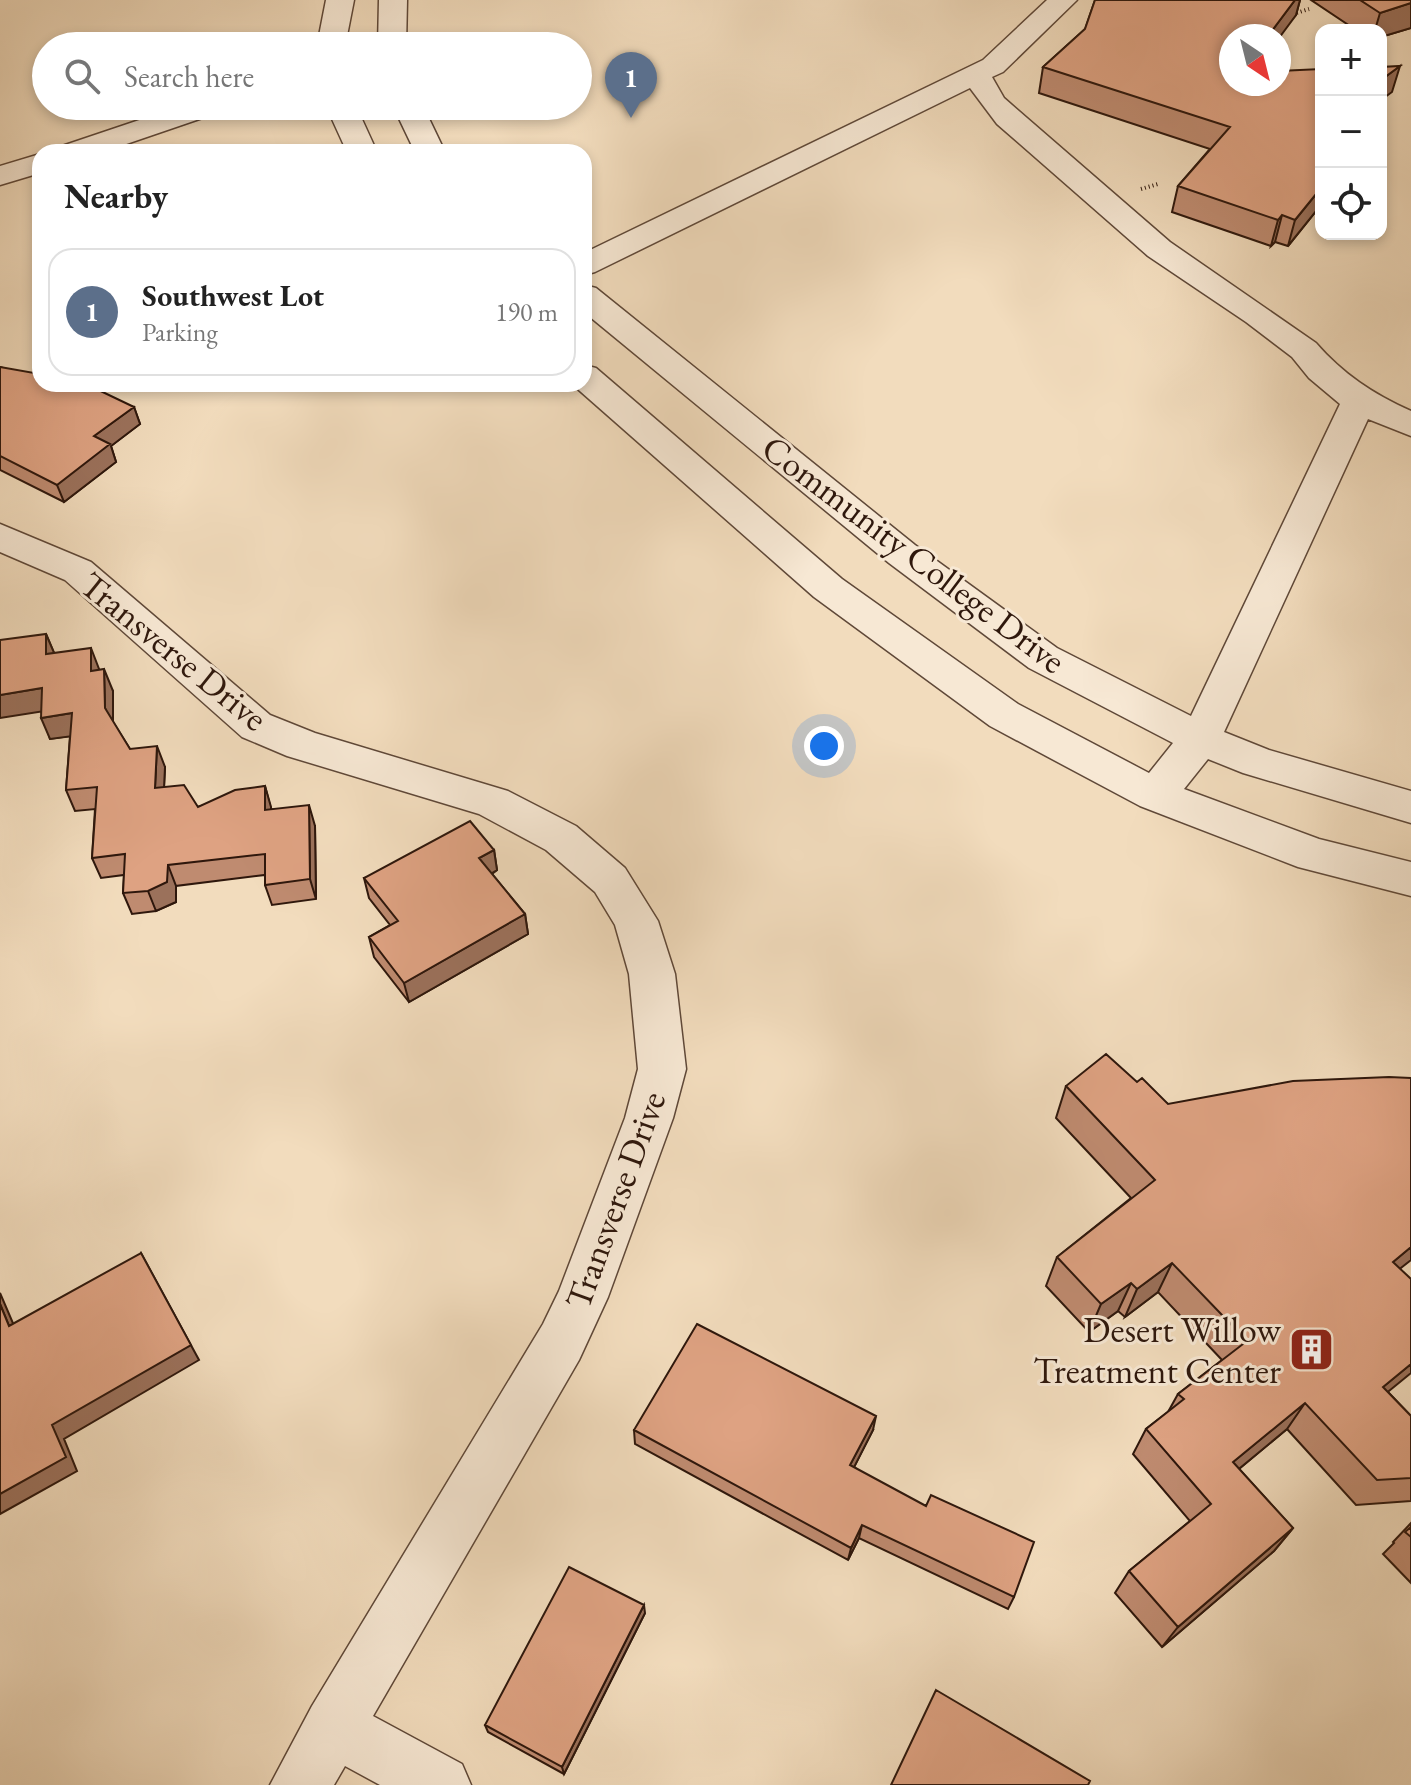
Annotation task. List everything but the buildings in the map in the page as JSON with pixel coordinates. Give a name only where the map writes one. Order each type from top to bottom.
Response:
[{"type":"street","points":[[334,32],[340,0]]},
{"type":"street","points":[[392,32],[393,0]]},
{"type":"street","points":[[592,261],[993,66],[1063,0]]},
{"type":"street","points":[[976,74],[992,102],[1013,124],[1159,249],[1258,315],[1304,350],[1321,370],[1359,401],[1411,425]]},
{"type":"street","points":[[97,144],[168,120]]},
{"type":"street","points":[[347,120],[358,144]]},
{"type":"street","points":[[415,120],[426,144]]},
{"type":"street","points":[[0,176],[32,166]]},
{"type":"street","name":"Community College Drive","points":[[592,302],[902,554],[1043,658],[1200,739],[1258,762],[1411,807]]},
{"type":"street","name":"Community College Drive","points":[[592,383],[828,588],[1004,715],[1155,795],[1313,855],[1411,879]]},
{"type":"street","points":[[1155,795],[1200,739],[1359,401]]},
{"type":"street","name":"Transverse Drive","points":[[0,537],[78,571],[256,726],[302,745],[493,802],[561,838],[610,880],[636,921],[652,974],[662,1069],[649,1118],[582,1297],[561,1342],[300,1785]]},
{"type":"street","points":[[333,1727],[441,1785]]},
{"type":"path","points":[[1283,17],[1309,9]]},
{"type":"place","name":"Southwest Lot","points":[[631,118]]},
{"type":"place","name":"Desert Willow Treatment Center","points":[[1312,1350]]}]
